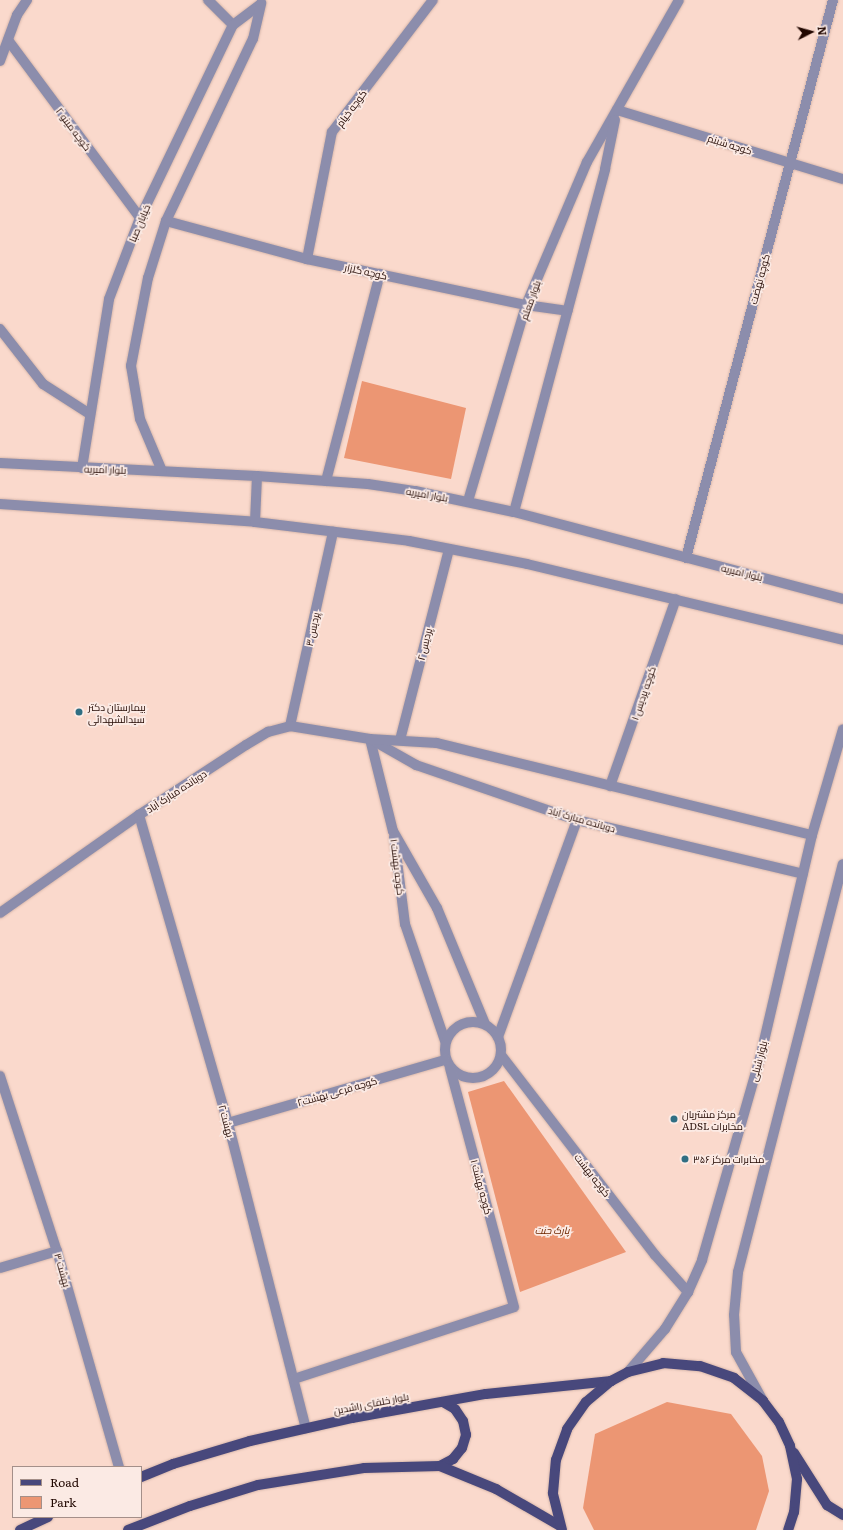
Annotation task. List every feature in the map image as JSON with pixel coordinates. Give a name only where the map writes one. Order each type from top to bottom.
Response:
[{"type":"main road","points":[[561,1528],[553,1493],[556,1460],[567,1429],[586,1402],[611,1381],[628,1372],[663,1364],[700,1366],[734,1378],[763,1401],[779,1422],[790,1446],[827,1505],[843,1515]]},
{"type":"main road","name":"بلوار خلفای راشدین","points":[[142,1476],[173,1464],[250,1441],[352,1418],[486,1394],[611,1381]]},
{"type":"main road","points":[[440,1466],[453,1459],[462,1448],[466,1435],[463,1421],[455,1409],[443,1402]]},
{"type":"main road","points":[[788,1530],[794,1512],[797,1479],[790,1446]]},
{"type":"main road","points":[[128,1530],[190,1506],[258,1485],[364,1468],[440,1466],[496,1489],[561,1528]]},
{"type":"main road","points":[[20,1530],[46,1518]]},
{"type":"street","points":[[0,60],[17,15],[27,0]]},
{"type":"street","points":[[208,0],[234,25]]},
{"type":"street","name":"کوچه خیام","points":[[307,259],[332,132],[433,0]]},
{"type":"street","name":"بلوار معلم","points":[[468,501],[526,305],[587,162],[679,0]]},
{"type":"street","name":"کوچه نهضت","points":[[686,558],[833,0]]},
{"type":"street","name":"خیابان صبا","points":[[82,468],[109,299],[140,218],[234,25],[261,3]]},
{"type":"street","name":"خیابان صبا","points":[[162,471],[140,419],[131,366],[148,278],[166,221],[253,39],[261,3]]},
{"type":"street","name":"کوچه مینو ۲","points":[[8,40],[140,218]]},
{"type":"street","name":"بلوار معلم","points":[[514,512],[605,169],[617,110]]},
{"type":"street","name":"کوچه شبنم","points":[[617,110],[843,179]]},
{"type":"street","name":"کوچه گلزار","points":[[166,221],[307,259],[526,305],[568,310]]},
{"type":"street","points":[[326,481],[380,274]]},
{"type":"street","points":[[0,329],[43,384],[90,414]]},
{"type":"street","name":"بلوار امیریه","points":[[0,463],[257,476],[368,484],[468,501],[514,512],[843,599]]},
{"type":"street","points":[[254,522],[257,476]]},
{"type":"street","points":[[0,504],[254,522],[409,541],[527,564],[843,640]]},
{"type":"street","name":"پردیس ۳","points":[[290,726],[333,532]]},
{"type":"street","name":"پردیس ۲","points":[[400,740],[448,549]]},
{"type":"street","name":"کوچه پردیس ۱","points":[[610,786],[676,600]]},
{"type":"street","name":"دوبانده مبارک آباد","points":[[0,913],[139,815],[268,732],[290,726],[370,739],[437,743],[812,835]]},
{"type":"street","name":"بلوار شبلی","points":[[628,1372],[665,1329],[688,1292],[702,1260],[760,1054],[812,835],[843,729]]},
{"type":"street","points":[[370,739],[393,831],[437,908],[485,1024]]},
{"type":"street","name":"دوبانده مبارک آباد","points":[[370,739],[416,765],[577,820],[803,874]]},
{"type":"street","name":"بهشت ۲","points":[[139,815],[228,1123],[306,1428]]},
{"type":"street","points":[[498,1037],[577,820]]},
{"type":"street","name":"کوچه بهشت ۱","points":[[393,831],[405,924],[446,1041]]},
{"type":"street","points":[[763,1401],[736,1352],[734,1315],[738,1272],[839,894],[843,864]]},
{"type":"street","points":[[476,1022],[485,1024],[493,1030],[498,1037],[501,1056],[498,1064],[492,1072],[484,1077],[475,1079],[457,1075],[448,1064],[444,1050],[446,1041],[450,1032],[462,1024],[476,1022]]},
{"type":"street","name":"کوچه بهشت","points":[[501,1056],[655,1255],[688,1292]]},
{"type":"street","name":"کوچه بهشت ۱","points":[[294,1378],[514,1307],[448,1064]]},
{"type":"street","name":"کوچه فرعی بهشت۲","points":[[228,1123],[448,1064]]},
{"type":"street","name":"بهشت ۳","points":[[0,1076],[57,1251],[119,1466]]},
{"type":"street","points":[[0,1268],[57,1251]]},
{"type":"green space","points":[[362,381],[466,408],[451,479],[344,458]]},
{"type":"green space","name":"پارک جنت","points":[[504,1081],[626,1252],[520,1292],[468,1092]]},
{"type":"green space","points":[[667,1402],[731,1414],[762,1456],[769,1491],[756,1530],[594,1530],[583,1508],[595,1434]]},
{"type":"place","name":"بیمارستان دکتر سیدالشهدائی","points":[[79,712]]},
{"type":"place","name":"مرکز مشتریان ADSL مخابرات","points":[[674,1119]]},
{"type":"place","name":"مخابرات مرکز ۳۵۶","points":[[685,1159]]}]
